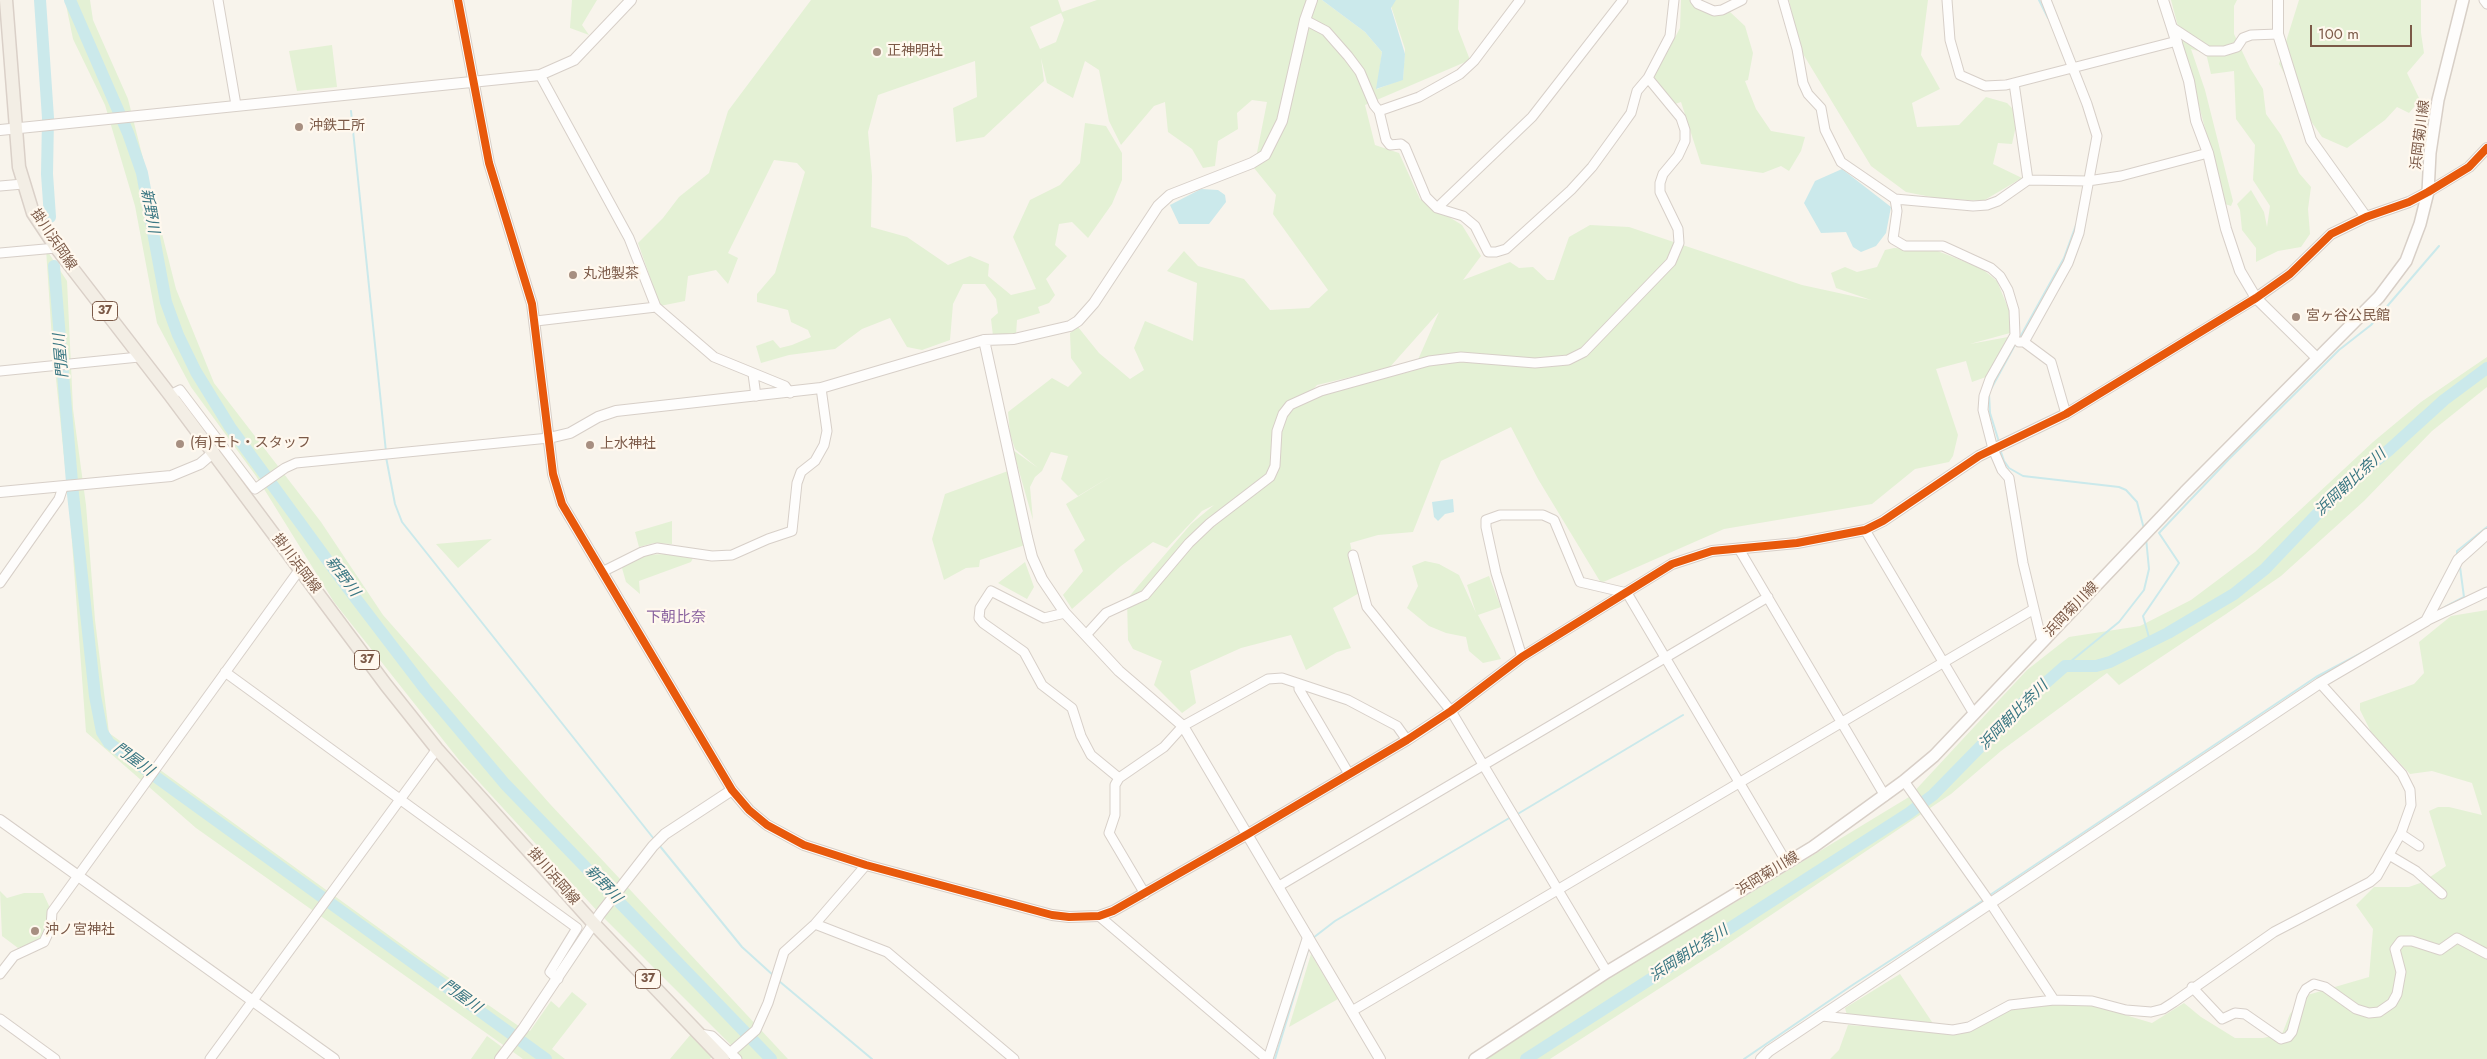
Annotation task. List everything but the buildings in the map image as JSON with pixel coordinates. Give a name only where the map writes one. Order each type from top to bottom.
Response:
[{"type":"main road","name":"浜岡菊川線","points":[[1475,1059],[1607,972],[1787,863],[1886,796],[1907,786],[2185,492],[2379,297],[2406,261],[2420,224],[2428,192],[2430,153],[2435,115],[2463,0]]},
{"type":"main road","name":"掛川浜岡線","points":[[4,4],[19,167],[33,213],[56,248],[139,358],[214,452],[253,509],[300,568],[386,685],[437,749],[597,919],[700,1034],[731,1055]]},
{"type":"street","points":[[218,0],[236,105]]},
{"type":"street","points":[[458,0],[489,163],[536,321],[553,474],[562,504],[604,571],[732,790],[748,810],[781,834],[804,845],[866,865],[1052,915],[1069,917],[1099,916],[1113,912],[1248,834],[1407,740],[1451,711],[1522,657],[1672,564],[1712,551],[1796,542],[1865,530],[1883,521],[1979,456],[2066,414],[2256,298],[2290,274],[2331,234],[2366,217],[2409,202],[2428,192],[2469,167],[2486,152]]},
{"type":"street","points":[[0,130],[139,114],[540,75],[562,67],[574,60],[631,0]]},
{"type":"street","points":[[170,395],[180,390],[255,489],[285,468],[296,463],[549,438],[570,433],[598,417],[616,411],[790,393],[821,388],[984,340],[1014,339],[1062,329],[1078,321],[1094,303],[1158,206],[1170,195],[1252,163],[1265,155],[1282,121],[1305,20],[1312,0]]},
{"type":"street","points":[[1379,111],[1419,97],[1460,74],[1474,61],[1520,0]]},
{"type":"street","points":[[1438,208],[1532,118],[1622,0]]},
{"type":"street","points":[[1305,20],[1326,31],[1360,72],[1374,105],[1379,111],[1386,140],[1390,145],[1402,144],[1405,147],[1426,197],[1438,208],[1462,216],[1476,226],[1488,252],[1503,251],[1571,190],[1592,167],[1631,113],[1637,91],[1648,78],[1670,36],[1674,0]]},
{"type":"street","points":[[1695,0],[1698,4],[1714,11],[1722,10],[1742,0]]},
{"type":"street","points":[[1783,0],[1797,49],[1803,83],[1808,94],[1821,108],[1825,130],[1841,162],[1895,198],[1973,206],[1987,205],[1998,201],[2028,180],[2088,181],[2122,176],[2208,153]]},
{"type":"street","points":[[1947,0],[1950,40],[1960,75],[1985,86],[2014,83],[2177,41]]},
{"type":"street","points":[[2024,342],[2068,263],[2079,233],[2095,152],[2096,129],[2046,0]]},
{"type":"street","points":[[2163,0],[2189,81],[2196,121],[2208,153],[2233,254],[2240,271],[2256,298],[2318,359]]},
{"type":"street","points":[[2278,0],[2278,34],[2311,140],[2366,217]]},
{"type":"street","points":[[2484,0],[2487,4]]},
{"type":"street","points":[[2173,28],[2208,50],[2216,51],[2237,47],[2243,38],[2251,35],[2278,34]]},
{"type":"street","points":[[540,75],[629,238],[656,307],[714,357],[784,386],[790,393]]},
{"type":"street","points":[[1086,635],[1106,613],[1145,595],[1189,543],[1210,523],[1270,477],[1275,466],[1276,431],[1283,414],[1290,405],[1322,391],[1429,360],[1461,357],[1535,363],[1568,360],[1584,352],[1671,262],[1679,243],[1678,228],[1660,192],[1660,183],[1662,174],[1678,156],[1685,142],[1685,130],[1681,118],[1648,78]]},
{"type":"street","points":[[2014,83],[2028,180]]},
{"type":"street","points":[[0,186],[23,184]]},
{"type":"street","points":[[1895,198],[1897,211],[1893,239],[1905,246],[1943,246],[1991,268],[2000,276],[2008,290],[2014,310],[2016,326],[2011,342],[1990,379],[1984,396],[1983,410],[1993,449],[2002,470],[2009,478],[2034,610],[2042,642]]},
{"type":"street","points":[[0,252],[56,248]]},
{"type":"street","points":[[536,321],[656,307]]},
{"type":"street","points":[[984,340],[1032,557],[1042,579],[1065,612],[1119,671],[1183,726],[1380,1059]]},
{"type":"street","points":[[2011,342],[2024,342],[2051,362],[2066,414]]},
{"type":"street","points":[[0,371],[139,358]]},
{"type":"street","points":[[753,374],[756,396]]},
{"type":"street","points":[[604,571],[642,552],[657,548],[712,556],[732,555],[768,538],[792,531],[796,483],[801,472],[815,461],[824,445],[827,431],[821,388]]},
{"type":"street","points":[[0,492],[171,476],[200,464],[214,452]]},
{"type":"street","points":[[0,583],[59,499],[63,486]]},
{"type":"street","points":[[1522,657],[1496,573],[1486,527],[1486,520],[1500,515],[1543,515],[1554,520],[1580,582],[1627,593],[1787,863]]},
{"type":"street","points":[[1865,530],[1974,714]]},
{"type":"street","points":[[2426,621],[2463,554],[2487,534]]},
{"type":"street","points":[[1739,549],[1840,723],[1886,796]]},
{"type":"street","points":[[1352,555],[1367,608],[1451,711],[1607,972]]},
{"type":"street","points":[[0,974],[14,956],[44,942],[50,927],[52,912],[300,568]]},
{"type":"street","points":[[1065,612],[1044,618],[991,591],[980,608],[979,618],[983,623],[1024,652],[1042,685],[1072,708],[1081,736],[1091,755],[1119,778]]},
{"type":"street","points":[[1761,1059],[1769,1051],[2320,683],[2426,621],[2487,592]]},
{"type":"street","points":[[1279,886],[1768,597]]},
{"type":"street","points":[[1352,1011],[1942,662],[2034,610]]},
{"type":"street","points":[[225,672],[577,928],[550,972],[558,979]]},
{"type":"street","points":[[1144,894],[1109,833],[1115,815],[1115,784],[1119,778],[1164,746],[1183,726],[1268,679],[1282,678],[1348,700],[1397,726],[1407,740]]},
{"type":"street","points":[[1822,1016],[1953,1030],[1969,1027],[2010,1006],[2054,1000],[2092,1001],[2126,1010],[2152,1012],[2163,1009],[2192,987],[2274,932],[2370,882],[2377,876],[2401,834],[2411,805],[2407,782],[2320,683]]},
{"type":"street","points":[[1299,684],[1299,689],[1349,774]]},
{"type":"street","points":[[210,1059],[437,749]]},
{"type":"street","points":[[1907,786],[1991,904],[2054,1000]]},
{"type":"street","points":[[500,1059],[524,1029],[597,919],[653,846],[665,834],[732,790]]},
{"type":"street","points":[[0,820],[334,1059]]},
{"type":"street","points":[[2401,834],[2419,846]]},
{"type":"street","points":[[2389,855],[2416,871],[2442,894]]},
{"type":"street","points":[[731,1055],[756,1030],[784,952],[815,924],[866,865]]},
{"type":"street","points":[[1099,916],[1268,1059],[1308,936]]},
{"type":"street","points":[[815,924],[887,952],[1014,1059]]},
{"type":"street","points":[[2192,987],[2222,1019],[2235,1013],[2245,1014],[2281,1039],[2288,1037],[2292,1032],[2302,996],[2306,989],[2314,984],[2325,987],[2356,1009],[2369,1013],[2379,1012],[2392,1003],[2398,994],[2402,972],[2394,949],[2401,941],[2412,941],[2440,950],[2457,938],[2487,954]]},
{"type":"street","points":[[0,1019],[55,1059]]},
{"type":"green space","points":[[65,0],[90,0],[93,20],[128,99],[176,289],[214,383],[321,522],[383,615],[550,804],[788,1059],[742,1059],[732,1046],[600,914],[459,760],[334,602],[256,476],[191,387],[157,323],[135,206],[105,105],[73,39]]},
{"type":"green space","points":[[572,0],[597,0],[582,25],[589,35],[570,28]]},
{"type":"green space","points":[[811,0],[1058,0],[1062,12],[1097,0],[1322,0],[1365,32],[1382,52],[1377,89],[1403,79],[1405,49],[1390,3],[1392,0],[1459,0],[1458,29],[1470,60],[1365,105],[1375,145],[1399,153],[1420,199],[1462,225],[1481,256],[1463,280],[1510,262],[1519,268],[1533,267],[1547,280],[1554,280],[1569,237],[1590,225],[1629,227],[1802,285],[1871,300],[1836,288],[1831,273],[1845,267],[1857,272],[1877,267],[1885,250],[1894,248],[1935,250],[1981,268],[1997,281],[2011,315],[2010,333],[1970,344],[2008,337],[1986,377],[1972,382],[1966,361],[1936,369],[1958,435],[1953,456],[1949,462],[1915,469],[1872,504],[1724,529],[1601,583],[1538,479],[1511,427],[1441,461],[1413,532],[1378,535],[1350,543],[1361,592],[1333,608],[1351,648],[1337,652],[1306,670],[1291,635],[1241,648],[1190,671],[1196,703],[1182,713],[1154,685],[1162,661],[1133,649],[1128,640],[1127,599],[1191,524],[1214,505],[1202,511],[1167,548],[1153,542],[1121,566],[1072,609],[1063,595],[1083,571],[1074,550],[1085,540],[1066,504],[1113,475],[1078,496],[1061,479],[1068,456],[1051,452],[1042,471],[1035,477],[1030,487],[1033,520],[1013,450],[1038,468],[1015,449],[1010,434],[1008,412],[1052,378],[1068,387],[1082,373],[1071,358],[1070,333],[1078,327],[1099,353],[1130,379],[1144,370],[1134,348],[1145,321],[1193,341],[1197,283],[1167,271],[1184,251],[1198,266],[1244,279],[1270,310],[1309,308],[1328,290],[1273,214],[1276,195],[1254,168],[1267,102],[1252,100],[1237,113],[1238,129],[1218,141],[1215,166],[1203,168],[1192,149],[1168,132],[1165,102],[1154,106],[1121,145],[1109,121],[1099,70],[1085,61],[1073,98],[1047,83],[1041,58],[1044,81],[984,137],[956,142],[953,108],[977,97],[975,61],[878,95],[868,132],[872,176],[871,227],[907,237],[948,265],[970,256],[989,264],[988,276],[1011,295],[1036,289],[1013,237],[1030,200],[1060,185],[1080,163],[1085,123],[1106,126],[1122,153],[1122,180],[1112,204],[1088,238],[1072,222],[1059,224],[1055,245],[1067,256],[1046,279],[1055,295],[1049,303],[1038,307],[1040,313],[1017,320],[1016,335],[993,336],[991,319],[998,313],[996,299],[985,284],[963,284],[953,304],[950,340],[922,350],[907,347],[890,318],[862,329],[835,349],[789,355],[761,363],[756,346],[773,340],[780,348],[811,337],[808,330],[791,322],[788,310],[757,302],[757,294],[775,273],[805,172],[797,163],[774,160],[728,253],[738,258],[728,284],[716,270],[688,276],[685,301],[660,306],[638,243],[663,218],[679,197],[709,173],[728,111]],"holes":[[[1061,13],[1064,20],[1056,42],[1040,49],[1030,27]],[[1439,312],[1413,371],[1308,395],[1317,385],[1389,368]]]},
{"type":"green space","points":[[1681,0],[1692,0],[1708,14],[1729,11],[1745,26],[1753,53],[1748,80],[1745,81],[1756,109],[1771,131],[1805,137],[1801,151],[1789,171],[1781,166],[1763,173],[1701,164],[1681,102],[1675,104],[1654,77],[1680,28]]},
{"type":"green space","points":[[1789,0],[1928,0],[1921,55],[1940,89],[1912,103],[1917,127],[1959,125],[1986,97],[2007,103],[2013,109],[2016,126],[2012,144],[1998,143],[1993,164],[2022,178],[1983,201],[1936,198],[1906,192],[1871,166],[1800,49]]},
{"type":"green space","points":[[2171,0],[2237,0],[2234,6],[2234,34],[2250,68],[2263,89],[2266,114],[2281,135],[2299,173],[2311,187],[2308,209],[2310,234],[2301,247],[2278,251],[2256,262],[2256,248],[2242,230],[2240,210],[2237,204],[2251,190],[2264,212],[2267,227],[2270,206],[2253,180],[2255,145],[2236,119],[2234,71],[2211,74],[2206,53],[2191,49],[2205,90],[2233,201],[2231,206],[2225,204]]},
{"type":"green space","points":[[2299,0],[2421,0],[2421,33],[2424,53],[2407,73],[2420,100],[2409,113],[2397,107],[2385,120],[2347,148],[2322,137],[2306,114],[2279,64]]},
{"type":"green space","points":[[332,45],[337,87],[297,91],[289,51]]},
{"type":"green space","points":[[46,249],[67,281],[73,409],[86,505],[95,620],[109,733],[419,957],[523,1029],[530,1031],[551,1001],[559,1008],[572,992],[587,1004],[552,1049],[565,1059],[523,1059],[196,828],[86,732],[70,515],[52,340]]},
{"type":"green space","points":[[2487,357],[2487,387],[2432,431],[2364,501],[2281,576],[2119,685],[2107,673],[2001,751],[1951,794],[1722,948],[1550,1059],[1485,1059],[1598,982],[1706,920],[1909,797],[2027,670],[2069,637],[2140,626],[2191,600],[2255,552],[2373,442],[2421,402]]},
{"type":"green space","points":[[1008,471],[1025,545],[980,560],[979,567],[966,568],[944,580],[932,539],[945,494]]},
{"type":"green space","points":[[672,521],[672,544],[654,543],[639,547],[635,532]]},
{"type":"green space","points":[[492,539],[458,568],[436,544]]},
{"type":"green space","points":[[665,554],[693,558],[691,562],[639,581],[640,594],[626,582],[622,568],[631,561],[643,555]]},
{"type":"green space","points":[[1425,561],[1439,564],[1459,575],[1476,613],[1467,585],[1489,576],[1501,607],[1478,615],[1501,659],[1483,663],[1469,651],[1466,637],[1446,633],[1429,626],[1407,608],[1418,586],[1412,566]]},
{"type":"green space","points":[[1025,562],[1034,587],[1027,599],[998,583]]},
{"type":"green space","points":[[2487,610],[2487,1059],[1830,1059],[1839,1050],[1848,1025],[1960,1033],[2013,1005],[2092,1005],[2152,1023],[2184,1003],[2201,1017],[2235,1038],[2263,1038],[2282,1034],[2290,1014],[2304,996],[2369,977],[2373,929],[2356,905],[2374,887],[2409,887],[2423,882],[2446,866],[2429,811],[2438,807],[2449,807],[2482,815],[2472,783],[2432,771],[2410,774],[2371,732],[2360,710],[2360,703],[2414,684],[2424,673],[2419,642],[2451,616]]},
{"type":"green space","points":[[0,891],[7,898],[24,893],[43,893],[50,908],[42,940],[18,948],[2,936]]},
{"type":"green space","points":[[1311,954],[1338,999],[1289,1027]]},
{"type":"green space","points":[[1900,974],[1936,1028],[1848,1019],[1845,1008]]},
{"type":"green space","points":[[691,1034],[712,1057],[710,1059],[670,1059]]},
{"type":"green space","points":[[487,1036],[502,1047],[494,1059],[471,1059]]},
{"type":"water","points":[[1322,0],[1396,0],[1391,8],[1405,54],[1403,80],[1376,89],[1382,52],[1365,32]]},
{"type":"water","points":[[1842,169],[1891,207],[1886,233],[1876,246],[1861,252],[1853,247],[1846,232],[1821,233],[1804,203],[1815,181]]},
{"type":"water","points":[[1201,189],[1218,190],[1225,195],[1226,202],[1209,224],[1179,224],[1170,205]]},
{"type":"water","points":[[1453,499],[1454,512],[1445,514],[1438,521],[1434,517],[1432,502]]},
{"type":"waterway","name":"門屋川","points":[[40,0],[48,118],[47,174],[50,217]]},
{"type":"waterway","name":"新野川","points":[[70,0],[128,133],[142,173],[166,302],[178,335],[196,372],[230,427],[344,583],[425,689],[505,784],[771,1059]]},
{"type":"waterway","points":[[2039,0],[2048,18]]},
{"type":"waterway","points":[[351,111],[386,452]]},
{"type":"waterway","points":[[2019,339],[2064,258],[2076,225]]},
{"type":"waterway","points":[[2150,641],[2143,616],[2179,563],[2159,533],[2229,459],[2339,350],[2371,325],[2439,246]]},
{"type":"waterway","name":"門屋川","points":[[54,266],[73,494],[95,696],[102,732],[109,743],[546,1059]]},
{"type":"waterway","points":[[1991,389],[2016,343]]},
{"type":"waterway","name":"浜岡朝比奈川","points":[[1526,1059],[1909,813],[1933,795],[2024,702],[2065,666],[2096,666],[2110,662],[2168,633],[2234,594],[2265,569],[2341,489],[2389,450],[2444,400],[2487,368]]},
{"type":"waterway","points":[[1989,394],[1990,413],[1999,442]]},
{"type":"waterway","points":[[2000,449],[2004,461],[2009,468],[2023,476],[2119,487],[2126,490],[2137,502],[2144,529]]},
{"type":"waterway","points":[[386,457],[395,504],[402,522],[654,839]]},
{"type":"waterway","points":[[2457,555],[2457,551],[2487,527]]},
{"type":"waterway","points":[[2065,666],[2119,622],[2144,590],[2149,569],[2146,538]]},
{"type":"waterway","points":[[2445,607],[2464,597],[2460,567]]},
{"type":"waterway","points":[[1990,895],[2316,677],[2369,649]]},
{"type":"waterway","points":[[1516,815],[1683,715]]},
{"type":"waterway","points":[[1313,938],[1335,921],[1511,817]]},
{"type":"waterway","points":[[659,845],[742,947],[774,976]]},
{"type":"waterway","points":[[1744,1059],[1851,986],[1982,901]]},
{"type":"waterway","points":[[1275,1059],[1309,947]]},
{"type":"waterway","points":[[779,981],[872,1059]]},
{"type":"cycle path","points":[[458,0],[489,163],[532,304],[553,474],[562,504],[732,790],[749,810],[767,825],[804,845],[866,865],[1052,915],[1069,917],[1099,916],[1113,911],[1248,834],[1407,740],[1451,711],[1522,657],[1672,564],[1712,551],[1797,543],[1865,530],[1883,521],[1979,456],[2066,414],[2256,298],[2290,274],[2331,234],[2366,217],[2409,202],[2428,192],[2469,167],[2487,148]]},
{"type":"place","name":"正神明社","points":[[877,52]]},
{"type":"place","name":"沖鉄工所","points":[[299,127]]},
{"type":"place","name":"丸池製茶","points":[[573,275]]},
{"type":"place","name":"宮ヶ谷公民館","points":[[2296,317]]},
{"type":"place","name":"(有)モト・スタッフ","points":[[180,444]]},
{"type":"place","name":"上水神社","points":[[590,445]]},
{"type":"place","name":"沖ノ宮神社","points":[[35,931]]},
{"type":"district","name":"下朝比奈","points":[[676,618]]}]
